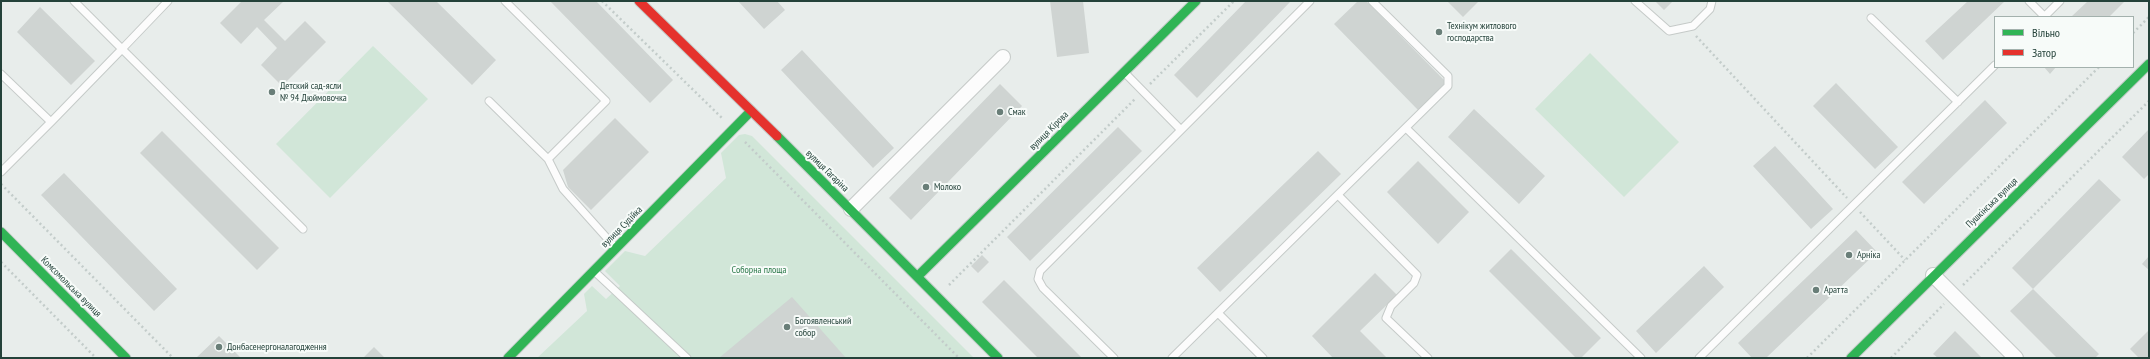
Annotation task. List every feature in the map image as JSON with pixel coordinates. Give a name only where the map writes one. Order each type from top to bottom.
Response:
[{"type":"street","name":"вулиця Гагаріна","points":[[639,1],[851,209],[998,358]]},
{"type":"street","name":"вулиця Кірова","points":[[918,276],[1196,1]]},
{"type":"street","points":[[851,209],[1003,57]]},
{"type":"street","name":"Пушкінська вулиця","points":[[1851,358],[2149,64]]},
{"type":"street","name":"вулиця Судійка","points":[[508,358],[751,111]]},
{"type":"street","name":"Комсомольська вулиця","points":[[1,232],[126,358]]},
{"type":"street","points":[[1933,276],[2016,358]]},
{"type":"lane","points":[[74,1],[303,229]]},
{"type":"lane","points":[[1,172],[168,1]]},
{"type":"lane","points":[[505,1],[606,101],[548,159]]},
{"type":"lane","points":[[1114,358],[1043,288],[1038,279],[1040,271],[1310,1]]},
{"type":"lane","points":[[1172,358],[1448,86],[1448,76],[1372,1]]},
{"type":"lane","points":[[1635,1],[1669,31],[1693,26],[1710,9],[1712,1]]},
{"type":"lane","points":[[2029,1],[2043,16]]},
{"type":"lane","points":[[2045,16],[2060,1]]},
{"type":"lane","points":[[1871,18],[1958,102]]},
{"type":"lane","points":[[1699,358],[1994,66]]},
{"type":"lane","points":[[1124,72],[1181,130]]},
{"type":"lane","points":[[1,74],[51,122]]},
{"type":"lane","points":[[489,101],[548,159],[563,189],[616,249]]},
{"type":"lane","points":[[1406,128],[1642,358]]},
{"type":"lane","points":[[1338,195],[1417,274],[1414,283],[1391,306],[1386,318],[1428,358]]},
{"type":"lane","points":[[594,271],[687,358]]},
{"type":"lane","points":[[1218,313],[1263,358]]},
{"type":"path","points":[[602,1],[733,130],[959,358]]},
{"type":"path","points":[[938,296],[1234,1]]},
{"type":"path","points":[[2134,32],[2149,17]]},
{"type":"path","points":[[1696,36],[1906,260]]},
{"type":"path","points":[[1807,358],[2098,68]]},
{"type":"path","points":[[1891,358],[2149,101]]},
{"type":"path","points":[[1,184],[173,358]]},
{"type":"path","points":[[1,262],[96,358]]},
{"type":"green space","points":[[373,46],[428,99],[330,198],[276,144]]},
{"type":"green space","points":[[1590,53],[1679,142],[1624,197],[1535,109]]},
{"type":"green space","name":"Соборна площа","points":[[745,134],[752,136],[974,358],[537,358],[587,311],[584,294],[592,286],[606,299],[620,286],[605,271],[625,251],[645,256],[726,178],[721,153],[739,135]]},
{"type":"building","points":[[242,1],[284,1],[264,20],[285,41],[305,21],[326,42],[282,86],[261,65],[277,48],[257,27],[241,44],[220,23]]},
{"type":"building","points":[[387,1],[436,1],[496,60],[472,85]]},
{"type":"building","points":[[550,1],[596,1],[673,80],[650,103]]},
{"type":"building","points":[[738,1],[777,1],[785,10],[764,29]]},
{"type":"building","points":[[1050,1],[1083,1],[1089,53],[1057,57]]},
{"type":"building","points":[[1246,1],[1291,1],[1197,98],[1174,75]]},
{"type":"building","points":[[1358,1],[1366,1],[1446,82],[1418,110],[1334,24]]},
{"type":"building","points":[[1447,1],[1479,1],[1463,17]]},
{"type":"building","points":[[1655,1],[1673,1],[1664,10]]},
{"type":"building","points":[[1968,1],[2005,1],[1943,60],[1925,41]]},
{"type":"building","points":[[2088,1],[2125,1],[2110,16],[2072,16]]},
{"type":"building","points":[[40,7],[95,61],[71,85],[17,32]]},
{"type":"building","points":[[802,50],[894,148],[873,168],[781,70]]},
{"type":"building","points":[[2045,68],[2055,68],[2050,74]]},
{"type":"building","points":[[1836,83],[1898,147],[1875,169],[1813,106]]},
{"type":"building","points":[[1000,84],[1022,106],[911,220],[889,198]]},
{"type":"building","points":[[1985,100],[2007,123],[1924,204],[1902,182]]},
{"type":"building","points":[[1474,109],[1545,176],[1519,204],[1448,137]]},
{"type":"building","points":[[615,118],[649,152],[591,210],[568,187],[563,170]]},
{"type":"building","points":[[1118,127],[1142,151],[1030,261],[1007,237]]},
{"type":"building","points":[[2149,129],[2149,174],[2144,179],[2122,157]]},
{"type":"building","points":[[162,131],[279,248],[257,270],[140,153]]},
{"type":"building","points":[[1775,146],[1833,209],[1811,229],[1753,166]]},
{"type":"building","points":[[1318,151],[1341,174],[1220,292],[1197,268]]},
{"type":"building","points":[[1418,161],[1469,212],[1438,244],[1387,192]]},
{"type":"building","points":[[64,173],[177,289],[154,311],[41,195]]},
{"type":"building","points":[[2099,179],[2121,200],[2033,289],[2012,268]]},
{"type":"building","points":[[1856,230],[1877,252],[1766,358],[1752,358],[1738,343]]},
{"type":"building","points":[[1511,249],[1601,338],[1581,358],[1576,358],[1489,271]]},
{"type":"building","points":[[982,255],[989,262],[978,273],[971,266]]},
{"type":"building","points":[[2149,256],[2149,270],[2142,264]]},
{"type":"building","points":[[1704,266],[1724,287],[1656,353],[1636,331]]},
{"type":"building","points":[[1375,273],[1397,295],[1360,331],[1387,358],[1333,358],[1312,336]]},
{"type":"building","points":[[1004,280],[1082,358],[1038,358],[982,302]]},
{"type":"building","points":[[2033,289],[2099,354],[2095,358],[2057,358],[2010,311]]},
{"type":"building","name":"Богоявленський собор","points":[[792,297],[846,358],[719,358]]},
{"type":"building","points":[[2149,330],[2149,358],[2139,358],[2130,349]]},
{"type":"building","points":[[1955,331],[1982,358],[1938,358],[1933,354]]},
{"type":"building","name":"Донбасенергоналагодження","points":[[219,336],[241,358],[196,358]]},
{"type":"building","points":[[374,347],[385,358],[363,358]]},
{"type":"traffic: fast","points":[[918,276],[1196,1]]},
{"type":"traffic: fast","points":[[1851,358],[2149,64]]},
{"type":"traffic: fast","points":[[508,358],[751,111]]},
{"type":"traffic: fast","points":[[777,136],[998,358]]},
{"type":"traffic: fast","points":[[1,232],[126,358]]},
{"type":"traffic: jam","points":[[639,1],[777,136]]},
{"type":"place","name":"Технікум житлового господарства","points":[[1439,32]]},
{"type":"place","name":"Детский сад-ясли № 94 Дюймовочка","points":[[272,92]]},
{"type":"place","name":"Смак","points":[[1000,112]]},
{"type":"place","name":"Молоко","points":[[926,187]]},
{"type":"place","name":"Арніка","points":[[1849,255]]},
{"type":"place","name":"Аратта","points":[[1816,290]]},
{"type":"place","name":"Богоявленський собор","points":[[787,327]]},
{"type":"place","name":"Донбасенергоналагодження","points":[[219,347]]}]
